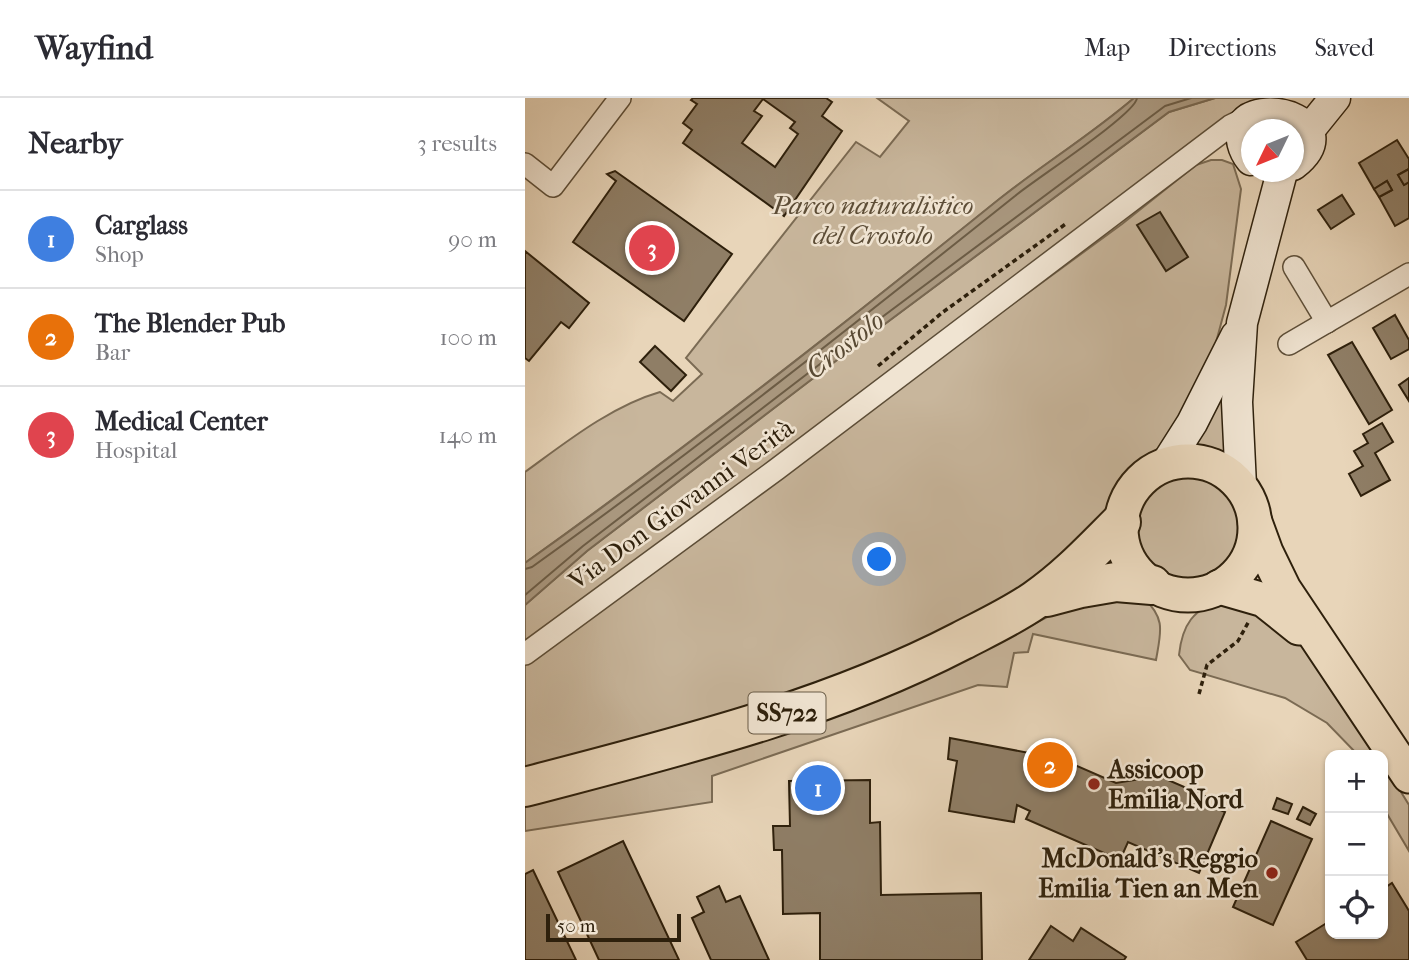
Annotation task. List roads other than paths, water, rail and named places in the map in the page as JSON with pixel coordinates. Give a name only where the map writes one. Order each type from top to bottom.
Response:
[{"type":"highway","name":"SS722","points":[[525,787],[660,751],[819,703],[931,656],[1035,601],[1075,568],[1121,522]]},
{"type":"highway","name":"SS722","points":[[1035,601],[1081,588],[1116,582],[1152,585]]},
{"type":"main road","points":[[1262,119],[1282,107],[1335,98]]},
{"type":"main road","points":[[1252,182],[1258,256]]},
{"type":"main road","points":[[1241,486],[1237,402],[1242,323],[1279,182]]},
{"type":"main road","points":[[1166,464],[1192,423],[1242,323]]},
{"type":"main road","points":[[1255,519],[1254,540],[1248,559],[1236,575],[1219,587],[1202,593],[1171,593],[1152,585],[1138,573],[1128,558],[1122,540],[1121,522],[1125,503],[1135,486],[1149,473],[1166,464],[1187,460],[1207,463],[1226,472],[1241,486],[1250,502],[1266,552],[1284,589],[1409,776]]},
{"type":"main road","points":[[1219,587],[1264,600],[1329,656]]},
{"type":"street","points":[[525,164],[553,186],[620,98]]},
{"type":"street","name":"Via Don Giovanni Verità","points":[[525,654],[777,470],[1230,126],[1282,107]]},
{"type":"street","points":[[1205,146],[1229,142],[1241,152]]},
{"type":"street","points":[[1294,267],[1327,322]]},
{"type":"street","points":[[1289,344],[1409,274]]},
{"type":"water","name":"Crostolo","points":[[1134,98],[1215,98],[1169,112],[587,551],[525,605],[525,563],[705,431],[998,200]]},
{"type":"place","name":"Medical Center","points":[[652,248]]},
{"type":"place","name":"The Blender Pub","points":[[1050,765]]},
{"type":"place","name":"Assicoop Emilia Nord","points":[[1094,784]]},
{"type":"place","name":"Carglass","points":[[818,788]]},
{"type":"place","name":"McDonald's Reggio Emilia Tien an Men","points":[[1272,873]]},
{"type":"park label","name":"Parco naturalistico del Crostolo","points":[[873,220]]}]
